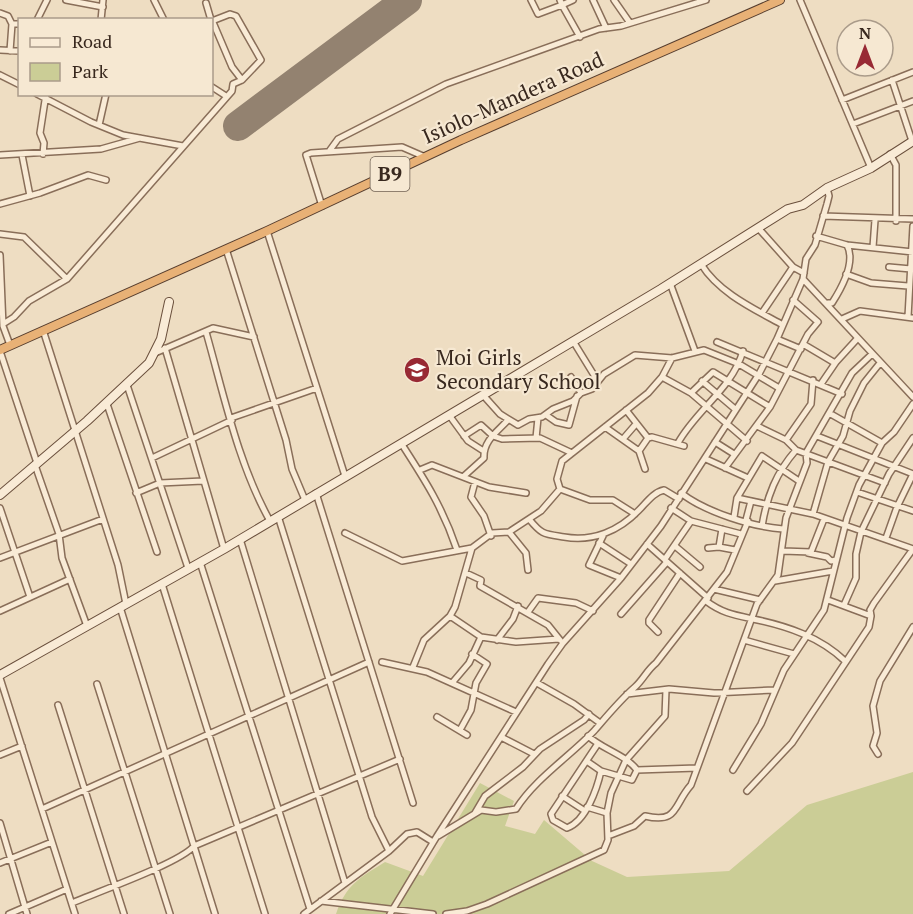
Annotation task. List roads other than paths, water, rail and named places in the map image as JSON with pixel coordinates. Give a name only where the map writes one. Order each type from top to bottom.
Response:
[{"type":"highway","name":"Isiolo-Mandera Road","points":[[0,350],[780,0]]},
{"type":"main road","points":[[0,676],[224,549],[670,283],[788,209],[803,205],[827,188],[871,168],[913,141]]},
{"type":"main road","points":[[0,495],[127,385],[155,353],[169,302]]},
{"type":"street","points":[[38,18],[47,0]]},
{"type":"street","points":[[66,0],[103,3],[101,18]]},
{"type":"street","points":[[154,0],[163,18]]},
{"type":"street","points":[[531,0],[538,14],[573,0]]},
{"type":"street","points":[[593,0],[606,28]]},
{"type":"street","points":[[614,0],[630,22]]},
{"type":"street","points":[[330,150],[338,139],[446,84],[606,28],[706,0]]},
{"type":"street","points":[[800,0],[871,168]]},
{"type":"street","points":[[206,3],[211,18]]},
{"type":"street","points":[[561,3],[580,37]]},
{"type":"street","points":[[0,13],[8,16],[12,24],[10,51]]},
{"type":"street","points":[[2,325],[14,317],[29,301],[67,279],[225,96],[232,91],[233,84],[242,80],[261,60],[236,15],[230,14],[213,20]]},
{"type":"street","points":[[213,22],[232,67],[242,80]]},
{"type":"street","points":[[12,24],[18,24]]},
{"type":"street","points":[[0,50],[18,51]]},
{"type":"street","points":[[842,100],[913,72]]},
{"type":"street","points":[[0,75],[18,84]]},
{"type":"street","points":[[892,80],[913,141]]},
{"type":"street","points":[[213,88],[225,96]]},
{"type":"street","points":[[99,125],[106,96]]},
{"type":"street","points":[[43,154],[44,143],[40,133],[46,97],[99,125],[130,137],[141,137],[183,146]]},
{"type":"street","points":[[853,124],[913,101]]},
{"type":"street","points":[[0,156],[111,148],[141,137]]},
{"type":"street","points":[[322,206],[306,155],[330,150],[402,147],[426,158]]},
{"type":"street","points":[[890,154],[896,165],[896,221]]},
{"type":"street","points":[[22,155],[30,196]]},
{"type":"street","points":[[0,204],[88,175],[106,180]]},
{"type":"street","points":[[391,912],[435,839],[537,683],[561,641],[593,611],[647,544],[706,459],[735,409],[759,374],[777,339],[803,276],[829,196],[827,188]]},
{"type":"street","points":[[823,216],[896,221],[913,218],[913,211]]},
{"type":"street","points":[[873,247],[875,220]]},
{"type":"street","points":[[842,319],[860,311],[911,317],[908,286],[913,226]]},
{"type":"street","points":[[759,229],[828,303],[871,355],[913,397]]},
{"type":"street","points":[[267,231],[345,476]]},
{"type":"street","points":[[0,234],[24,237],[67,279]]},
{"type":"street","points":[[816,236],[847,245],[912,252]]},
{"type":"street","points":[[828,303],[832,303],[837,296],[846,274],[851,252],[847,245]]},
{"type":"street","points":[[226,249],[274,402],[292,469],[304,500]]},
{"type":"street","points":[[0,255],[2,325],[10,345]]},
{"type":"street","points":[[701,264],[712,279],[746,305],[783,325]]},
{"type":"street","points":[[762,313],[793,267]]},
{"type":"street","points":[[889,267],[911,269]]},
{"type":"street","points":[[846,274],[872,283],[908,286]]},
{"type":"street","points":[[670,283],[695,351]]},
{"type":"street","points":[[725,468],[770,407],[818,322],[793,300]]},
{"type":"street","points":[[155,353],[220,328],[241,336],[254,337]]},
{"type":"street","points":[[43,330],[120,571],[123,605],[215,914]]},
{"type":"street","points":[[206,332],[255,495],[270,521]]},
{"type":"street","points":[[777,339],[802,347],[835,363]]},
{"type":"street","points":[[821,384],[835,363],[857,339]]},
{"type":"street","points":[[573,341],[597,380]]},
{"type":"street","points":[[717,342],[842,394]]},
{"type":"street","points":[[165,348],[224,549]]},
{"type":"street","points":[[0,350],[58,534],[63,558],[87,626]]},
{"type":"street","points":[[483,395],[508,420],[518,425],[546,415],[579,394],[592,389],[597,380],[634,355],[672,358],[704,350],[759,374],[779,388]]},
{"type":"street","points":[[626,410],[648,438],[681,444],[689,422],[706,408],[728,381],[739,364],[743,351]]},
{"type":"street","points":[[608,836],[634,826],[645,816],[666,818],[680,805],[691,785],[760,600],[776,581],[783,551],[783,529],[807,463],[806,453],[852,373],[871,355]]},
{"type":"street","points":[[635,514],[613,500],[590,500],[560,489],[556,484],[559,467],[572,453],[626,410],[662,377],[672,358]]},
{"type":"street","points":[[813,514],[828,462],[847,424],[859,391],[880,363]]},
{"type":"street","points":[[691,393],[713,372],[770,407]]},
{"type":"street","points":[[546,415],[556,422],[569,424],[579,394],[571,377]]},
{"type":"street","points":[[662,377],[691,393],[747,441]]},
{"type":"street","points":[[786,440],[811,404],[813,380]]},
{"type":"street","points":[[702,381],[735,409]]},
{"type":"street","points":[[127,385],[188,568]]},
{"type":"street","points":[[152,458],[231,419],[317,388]]},
{"type":"street","points":[[107,404],[157,552]]},
{"type":"street","points":[[733,770],[761,724],[774,690],[794,654],[809,636],[828,600],[833,571],[857,492],[882,443],[894,432],[913,404]]},
{"type":"street","points":[[829,413],[882,443]]},
{"type":"street","points":[[449,415],[464,436],[482,450],[483,458],[465,476]]},
{"type":"street","points":[[536,438],[538,418]]},
{"type":"street","points":[[482,450],[508,420]]},
{"type":"street","points":[[623,439],[636,424]]},
{"type":"street","points":[[464,436],[481,425],[493,436],[502,439],[536,438],[572,453]]},
{"type":"street","points":[[518,425],[521,439]]},
{"type":"street","points":[[757,426],[786,440],[796,450],[885,483]]},
{"type":"street","points":[[605,427],[639,451],[645,469]]},
{"type":"street","points":[[817,436],[913,474],[897,507],[886,538]]},
{"type":"street","points":[[639,451],[648,438]]},
{"type":"street","points":[[844,605],[856,578],[856,554],[861,532],[885,483],[913,438]]},
{"type":"street","points":[[715,442],[734,454]]},
{"type":"street","points":[[401,443],[420,470],[444,513],[457,550]]},
{"type":"street","points":[[762,526],[766,503],[781,468],[796,450]]},
{"type":"street","points":[[734,517],[737,498],[762,456],[799,481]]},
{"type":"street","points":[[706,459],[748,478]]},
{"type":"street","points":[[420,470],[432,465],[476,482],[526,493]]},
{"type":"street","points":[[136,493],[160,483],[203,481]]},
{"type":"street","points":[[476,482],[471,497],[484,516],[491,536]]},
{"type":"street","points":[[345,533],[402,561],[472,548],[491,536],[509,532],[541,511],[560,489]]},
{"type":"street","points":[[529,519],[545,535],[580,540],[603,536],[635,514],[658,491],[664,490],[734,517],[762,526],[783,529]]},
{"type":"street","points":[[857,492],[913,511]]},
{"type":"street","points":[[316,493],[414,803]]},
{"type":"street","points":[[737,498],[813,514],[846,528],[886,538],[913,549],[874,603],[870,610],[869,627],[786,752],[747,791]]},
{"type":"street","points":[[475,813],[516,809],[525,795],[588,736],[656,663],[727,572],[747,521],[751,501]]},
{"type":"street","points":[[0,508],[30,597]]},
{"type":"street","points":[[671,508],[691,521],[741,534]]},
{"type":"street","points":[[278,516],[330,678],[358,775],[372,817],[389,851]]},
{"type":"street","points":[[0,558],[58,534],[103,519]]},
{"type":"street","points":[[808,552],[819,537],[825,519]]},
{"type":"street","points":[[621,614],[666,563],[665,559],[691,521]]},
{"type":"street","points":[[719,547],[722,529]]},
{"type":"street","points":[[509,532],[526,553],[528,570]]},
{"type":"street","points":[[603,536],[589,565],[621,579]]},
{"type":"street","points":[[240,539],[345,883]]},
{"type":"street","points":[[599,543],[631,564]]},
{"type":"street","points":[[647,544],[725,613],[754,619],[820,640],[845,661]]},
{"type":"street","points":[[675,546],[700,567]]},
{"type":"street","points":[[708,548],[719,547],[735,550]]},
{"type":"street","points":[[414,667],[424,640],[450,616],[466,573],[472,548]]},
{"type":"street","points":[[783,551],[808,552],[827,557],[831,561],[836,560]]},
{"type":"street","points":[[200,562],[310,909]]},
{"type":"street","points":[[776,581],[833,571]]},
{"type":"street","points":[[466,573],[481,580],[480,586],[548,625],[561,641]]},
{"type":"street","points":[[658,632],[649,620],[680,573]]},
{"type":"street","points":[[0,611],[70,579]]},
{"type":"street","points":[[162,584],[265,914]]},
{"type":"street","points":[[714,589],[760,600]]},
{"type":"street","points":[[528,612],[537,598],[576,603],[593,611]]},
{"type":"street","points":[[828,600],[871,616]]},
{"type":"street","points":[[497,640],[513,619],[518,606]]},
{"type":"street","points":[[450,616],[481,637],[516,642],[561,641]]},
{"type":"street","points":[[878,754],[873,746],[877,733],[873,706],[880,681],[913,627]]},
{"type":"street","points":[[452,683],[469,663],[481,637]]},
{"type":"street","points":[[744,640],[794,654]]},
{"type":"street","points":[[460,730],[471,710],[476,683],[487,664],[472,654]]},
{"type":"street","points":[[42,809],[288,696],[369,662]]},
{"type":"street","points":[[382,662],[414,667],[516,712]]},
{"type":"street","points":[[0,676],[75,914]]},
{"type":"street","points":[[537,683],[600,723]]},
{"type":"street","points":[[97,684],[170,914]]},
{"type":"street","points":[[626,694],[666,690],[774,690]]},
{"type":"street","points":[[446,914],[467,911],[487,904],[600,852],[606,847],[607,813],[617,777],[626,760],[664,716],[666,690]]},
{"type":"street","points":[[58,705],[124,914]]},
{"type":"street","points":[[435,839],[475,813],[485,796],[523,767],[534,754],[584,720],[589,714]]},
{"type":"street","points":[[437,717],[467,735]]},
{"type":"street","points":[[588,736],[597,745],[626,760],[637,770],[697,768]]},
{"type":"street","points":[[501,737],[534,754]]},
{"type":"street","points":[[597,745],[588,762],[550,816],[563,826],[570,827],[586,809],[596,790],[601,771]]},
{"type":"street","points":[[0,755],[22,746]]},
{"type":"street","points":[[72,903],[155,868],[189,852],[194,846],[400,759]]},
{"type":"street","points":[[588,762],[601,771],[632,780],[637,770]]},
{"type":"street","points":[[562,796],[586,809],[607,813]]},
{"type":"street","points":[[0,823],[27,914]]},
{"type":"street","points":[[304,914],[413,831],[435,839]]},
{"type":"street","points":[[0,863],[52,842]]},
{"type":"street","points":[[9,914],[68,889]]},
{"type":"street","points":[[321,901],[364,904],[370,908],[391,912],[433,914]]},
{"type":"place","name":"Moi Girls Secondary School","points":[[417,370]]}]
